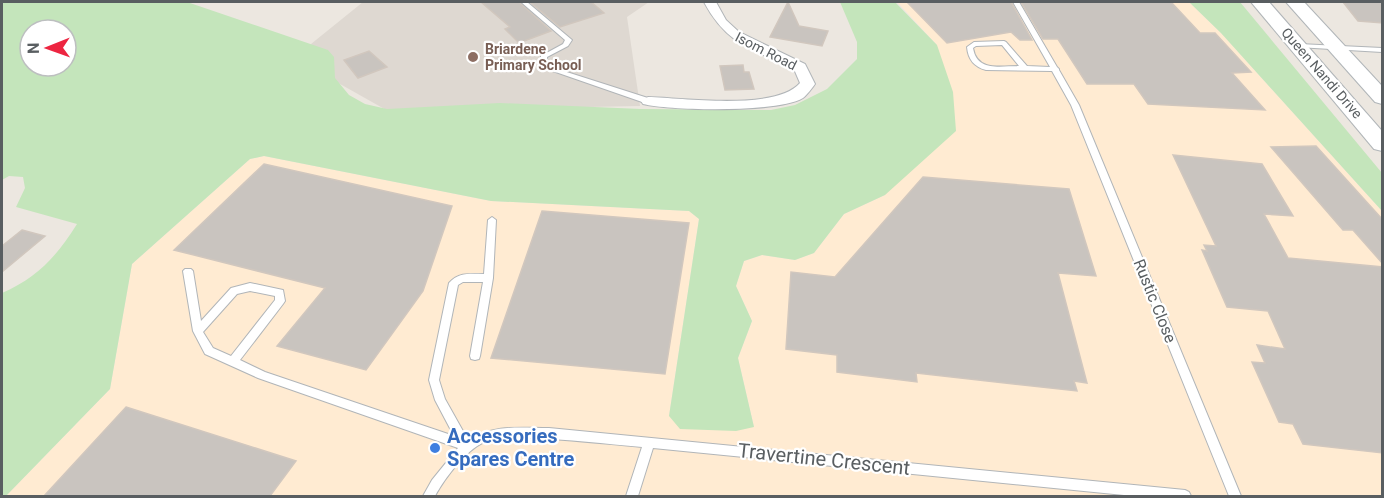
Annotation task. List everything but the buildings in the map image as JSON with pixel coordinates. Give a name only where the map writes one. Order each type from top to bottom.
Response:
[{"type":"main road","name":"Queen Nandi Drive","points":[[1260,2],[1383,144]]},
{"type":"main road","name":"Queen Nandi Drive","points":[[1295,2],[1383,98]]},
{"type":"street","name":"Isom Road","points":[[648,101],[765,104],[786,101],[802,93],[807,84],[806,74],[800,67],[734,35],[721,22],[710,2]]},
{"type":"lane","points":[[524,2],[569,40],[566,45],[544,56],[544,63],[549,68],[648,101]]},
{"type":"lane","name":"Rustic Close","points":[[1016,2],[1075,105],[1235,496]]},
{"type":"lane","points":[[1025,69],[1004,43],[970,47],[976,63],[981,67],[1025,69],[1056,69]]},
{"type":"lane","points":[[1299,46],[1383,50]]},
{"type":"lane","points":[[475,356],[488,278],[492,220]]},
{"type":"lane","points":[[188,271],[198,331],[208,351],[328,399],[465,445]]},
{"type":"lane","points":[[465,445],[440,400],[434,380],[454,283],[466,277],[488,278]]},
{"type":"lane","points":[[198,331],[234,291],[240,288],[249,287],[280,293],[280,301],[233,362]]},
{"type":"lane","name":"Travertine Crescent","points":[[465,445],[496,433],[549,433],[1185,496]]},
{"type":"lane","points":[[632,496],[649,442]]},
{"type":"lane","points":[[418,496],[431,493],[465,445]]},
{"type":"shaded area","name":"Briardene Primary School","points":[[363,2],[649,2],[627,17],[640,106],[388,111],[317,71],[311,44]]},
{"type":"shaded area","points":[[897,2],[1189,2],[1221,33],[1382,211],[1382,496],[6,496],[110,389],[132,264],[250,159],[264,156],[491,201],[689,211],[699,219],[669,416],[754,427],[738,358],[752,321],[736,286],[744,261],[762,255],[795,260],[814,253],[844,214],[885,195],[937,45]]},
{"type":"green space","points":[[2,2],[187,2],[328,50],[334,57],[335,78],[349,95],[365,104],[387,109],[500,103],[641,109],[771,110],[795,105],[827,89],[857,59],[857,42],[840,2],[895,2],[937,45],[953,92],[956,131],[885,195],[844,214],[814,253],[795,260],[762,255],[744,261],[736,286],[752,321],[738,358],[754,427],[736,431],[680,429],[669,416],[699,219],[689,211],[491,201],[264,156],[250,159],[132,264],[110,389],[6,496],[2,496],[2,293],[26,280],[45,265],[77,224],[16,207],[25,188],[23,177],[9,176],[2,180]]},
{"type":"green space","points":[[1189,2],[1240,2],[1382,173],[1382,211],[1221,33]]},
{"type":"place","name":"Briardene Primary School","points":[[473,57]]},
{"type":"place","name":"Accessories Spares Centre","points":[[435,448]]}]
